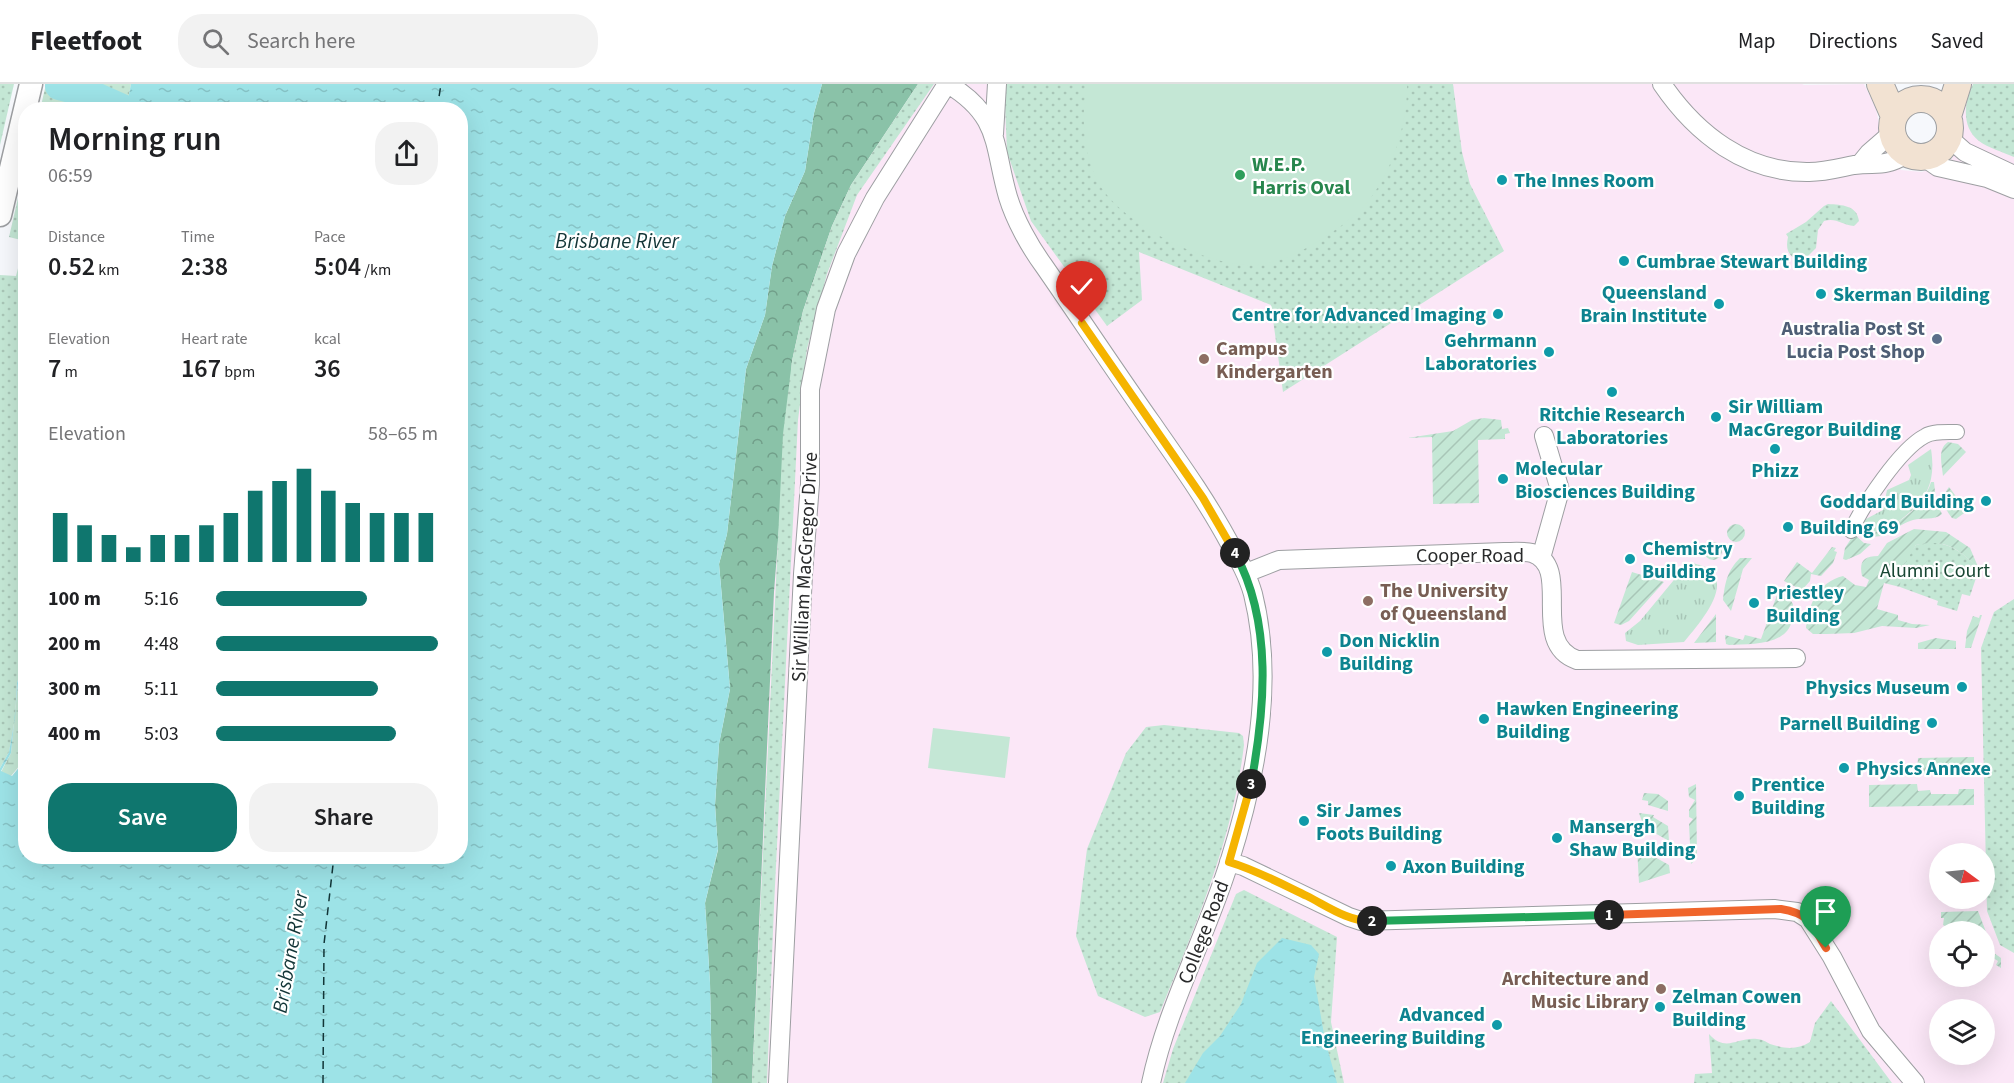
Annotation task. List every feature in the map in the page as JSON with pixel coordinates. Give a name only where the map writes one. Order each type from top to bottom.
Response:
[{"type":"main road","points":[[1880,84],[1900,149],[1916,156],[1940,151],[1958,84]]},
{"type":"main road","points":[[1893,124],[1906,103],[1919,92],[1942,108],[1948,127]]},
{"type":"street","points":[[27,102],[31,84]]},
{"type":"street","name":"College Road","points":[[948,84],[969,97],[994,134]]},
{"type":"street","name":"Sir William MacGregor Drive","points":[[778,1083],[803,574],[810,484],[810,389],[826,309],[846,254],[874,198],[948,84]]},
{"type":"street","name":"College Road","points":[[997,84],[994,134],[1008,199],[1039,260],[1216,517],[1246,573],[1260,624],[1261,717],[1249,796],[1215,904],[1162,1037],[1151,1083]]},
{"type":"street","points":[[1662,84],[1693,123],[1720,146],[1768,168],[1807,172],[1827,171],[1860,164],[1880,165],[1916,156],[1938,167],[1987,178],[2014,189]]},
{"type":"street","points":[[1860,164],[1893,124]]},
{"type":"street","points":[[1948,127],[1965,152],[2014,175]]},
{"type":"street","points":[[0,216],[18,139]]},
{"type":"street","points":[[1851,531],[1869,498],[1912,445],[1927,434],[1957,432]]},
{"type":"street","points":[[1541,558],[1560,490],[1544,436]]},
{"type":"street","name":"Cooper Road","points":[[1246,573],[1279,560],[1504,552],[1532,554],[1541,558],[1550,572],[1555,640],[1561,650],[1577,660],[1796,658]]},
{"type":"street","points":[[1229,862],[1243,866],[1348,917],[1361,921],[1774,909],[1797,912],[1808,919],[1832,957],[1871,1030],[1915,1083]]},
{"type":"shaded area","name":"The University of Queensland","points":[[822,84],[1864,84],[1876,109],[1884,147],[1901,170],[1922,172],[1952,159],[1963,129],[1959,105],[1969,84],[2014,84],[2014,1083],[712,1083]]},
{"type":"green space","points":[[0,84],[14,84],[0,145]]},
{"type":"green space","points":[[46,84],[131,84],[127,102],[42,102]]},
{"type":"green space","points":[[822,84],[918,84],[851,185],[832,226],[803,311],[792,361],[774,592],[752,1083],[712,1083],[710,983],[705,903],[718,850],[715,805],[719,744],[730,689],[719,564],[727,534],[746,369],[765,315],[772,266],[785,216],[805,171],[814,113]]},
{"type":"green space","points":[[918,84],[934,84],[857,195],[827,274],[807,349],[798,420],[767,1083],[752,1083],[783,434],[792,361],[803,311],[832,226],[851,185]]},
{"type":"green space","points":[[1004,84],[1453,84],[1462,152],[1470,184],[1504,251],[1283,392],[1271,305],[1139,252],[1142,300],[1107,326],[1031,221],[1007,152]]},
{"type":"green space","name":"W.E.P. Harris Oval","points":[[1087,84],[1407,84],[1407,99],[1401,132],[1390,165],[1374,194],[1364,206],[1342,226],[1310,246],[1281,259],[1258,265],[1216,260],[1193,252],[1146,228],[1109,198],[1093,171],[1086,146],[1084,108]]},
{"type":"green space","points":[[1973,84],[2014,84],[2014,157],[1979,141],[1969,129],[1966,106]]},
{"type":"green space","points":[[18,198],[18,239],[9,237]]},
{"type":"green space","points":[[1828,204],[1852,209],[1859,221],[1854,226],[1832,220],[1824,221],[1818,230],[1816,248],[1801,263],[1789,253],[1786,234],[1806,222]]},
{"type":"green space","points":[[18,268],[18,680],[9,752],[0,768],[0,275],[16,276]]},
{"type":"green space","points":[[1484,418],[1501,420],[1502,429],[1508,428],[1510,433],[1505,434],[1505,439],[1478,440],[1479,503],[1433,504],[1432,437],[1407,438],[1453,431],[1472,420]]},
{"type":"green space","points":[[1948,442],[1958,444],[1966,452],[1943,476],[1941,453]]},
{"type":"green space","points":[[1931,449],[1932,465],[1928,489],[1915,507],[1883,532],[1868,531],[1861,526],[1866,519],[1883,510],[1887,490],[1909,480],[1911,475],[1908,465]]},
{"type":"green space","points":[[1931,482],[1934,482],[1936,501],[1942,514],[1907,522],[1881,536],[1867,536],[1868,531],[1883,532],[1912,511],[1928,491]]},
{"type":"green space","points":[[1949,487],[1967,511],[1956,519],[1949,514],[1944,503]]},
{"type":"green space","points":[[1736,524],[1742,527],[1745,533],[1742,539],[1736,542],[1730,539],[1727,533],[1730,527]]},
{"type":"green space","points":[[1914,529],[1946,532],[1970,548],[1979,569],[1951,547],[1935,543],[1916,545],[1901,570],[1900,587],[1884,583],[1877,609],[1898,615],[1898,620],[1930,625],[1916,628],[1882,626],[1854,633],[1827,634],[1813,634],[1806,628],[1812,603],[1827,583],[1843,576],[1855,585],[1866,587],[1869,580],[1862,576],[1863,561],[1869,557],[1878,556],[1887,543]]},
{"type":"green space","points":[[1854,534],[1864,543],[1871,544],[1860,554],[1846,560],[1843,559],[1845,548]]},
{"type":"green space","points":[[1713,542],[1719,545],[1722,551],[1719,557],[1713,560],[1707,557],[1704,551],[1707,545]]},
{"type":"green space","name":"Alumni Court","points":[[1928,542],[1944,544],[1956,550],[1979,569],[1970,596],[1962,594],[1957,611],[1937,605],[1938,601],[1900,587],[1902,570],[1909,555],[1916,545]]},
{"type":"green space","points":[[1832,547],[1836,548],[1834,551],[1837,552],[1833,563],[1821,576],[1811,574],[1810,581],[1802,590],[1784,581],[1797,562],[1812,573]]},
{"type":"green space","points":[[1740,558],[1752,558],[1743,569],[1731,611],[1723,600],[1725,588],[1729,573]]},
{"type":"green space","points":[[1693,563],[1711,571],[1716,579],[1717,588],[1710,608],[1684,642],[1638,645],[1626,641],[1625,633],[1640,621],[1678,575],[1690,572]]},
{"type":"green space","points":[[1632,572],[1664,582],[1629,621],[1621,625],[1614,623]]},
{"type":"green space","points":[[1777,595],[1793,604],[1792,622],[1787,631],[1773,640],[1764,642],[1726,644],[1725,635],[1743,640],[1745,635],[1761,639]]},
{"type":"green space","points":[[2014,599],[2014,953],[2000,945],[1995,932],[1995,921],[1991,921],[1987,911],[1987,909],[1995,909],[1995,843],[1985,843],[1981,648],[1994,612]]},
{"type":"green space","points":[[1716,614],[1716,642],[1694,643]]},
{"type":"green space","points":[[1982,615],[1971,648],[1965,648],[1967,631],[1973,616],[1979,618]]},
{"type":"green space","points":[[1936,638],[1956,641],[1956,649],[1918,649],[1918,643]]},
{"type":"green space","points":[[18,683],[18,768],[11,776],[1,772],[11,753]]},
{"type":"green space","points":[[1164,725],[1239,733],[1243,736],[1244,745],[1231,814],[1199,914],[1160,1012],[1145,1017],[1098,996],[1076,936],[1087,849],[1126,753],[1146,727]]},
{"type":"green space","points":[[933,728],[1010,737],[1005,778],[928,768]]},
{"type":"green space","points":[[1974,757],[1974,773],[1958,774],[1958,767],[1931,768],[1930,774],[1917,774],[1918,758]]},
{"type":"green space","points":[[1696,784],[1697,858],[1691,864],[1689,824],[1693,819],[1689,817],[1689,810],[1695,800],[1689,797],[1688,788]]},
{"type":"green space","points":[[1917,784],[1918,791],[1930,790],[1931,794],[1958,794],[1959,789],[1974,789],[1974,805],[1869,807],[1869,785]]},
{"type":"green space","points":[[1644,793],[1658,794],[1668,801],[1668,811],[1648,805],[1648,801],[1642,800]]},
{"type":"green space","points":[[1639,813],[1654,815],[1653,817],[1668,826],[1669,841],[1644,827]]},
{"type":"green space","points":[[1637,847],[1669,865],[1670,873],[1639,883]]},
{"type":"green space","points":[[1244,890],[1337,937],[1331,1022],[1344,1083],[1163,1083],[1173,1049],[1236,894]]},
{"type":"green space","points":[[1978,911],[1982,921],[1944,921],[1941,912]]},
{"type":"green space","points":[[1995,954],[2001,958],[2001,968],[1996,965],[1998,961],[1995,959]]},
{"type":"green space","points":[[1831,1001],[1892,1083],[1694,1083],[1695,1074],[1712,1073],[1709,1034],[1721,1043],[1757,1039],[1781,1047],[1800,1046],[1810,1042],[1815,1023]]},
{"type":"water","name":"Brisbane River","points":[[131,84],[822,84],[814,113],[805,171],[785,216],[772,266],[765,315],[746,369],[727,534],[719,564],[730,689],[719,744],[715,805],[718,849],[705,903],[710,983],[712,1083],[0,1083],[0,768],[9,752],[14,725],[11,753],[1,771],[12,776],[18,769],[18,864],[468,864],[468,102],[127,102]]},
{"type":"water","points":[[1282,938],[1311,945],[1319,954],[1314,977],[1325,1040],[1337,1083],[1185,1083],[1203,1053],[1220,1036],[1241,1004],[1257,963]]},
{"type":"waterway","points":[[59,86],[93,95],[109,102]]},
{"type":"ferry route","points":[[438,102],[441,84]]},
{"type":"ferry route","points":[[323,1083],[324,944],[333,864]]},
{"type":"place","name":"W.E.P. Harris Oval","points":[[1240,175]]},
{"type":"place","name":"The Innes Room","points":[[1502,180]]},
{"type":"place","name":"Cumbrae Stewart Building","points":[[1624,261]]},
{"type":"place","name":"Skerman Building","points":[[1821,294]]},
{"type":"place","name":"Queensland Brain Institute","points":[[1719,304]]},
{"type":"place","name":"Centre for Advanced Imaging","points":[[1498,314]]},
{"type":"place","name":"Australia Post St Lucia Post Shop","points":[[1937,339]]},
{"type":"place","name":"Gehrmann Laboratories","points":[[1549,352]]},
{"type":"place","name":"Campus Kindergarten","points":[[1204,359]]},
{"type":"place","name":"Ritchie Research Laboratories","points":[[1612,392]]},
{"type":"place","name":"Sir William MacGregor Building","points":[[1716,417]]},
{"type":"place","name":"Phizz","points":[[1775,449]]},
{"type":"place","name":"Molecular Biosciences Building","points":[[1503,479]]},
{"type":"place","name":"Goddard Building","points":[[1986,501]]},
{"type":"place","name":"Building 69","points":[[1788,527]]},
{"type":"place","name":"Chemistry Building","points":[[1630,559]]},
{"type":"place","name":"The University of Queensland","points":[[1368,601]]},
{"type":"place","name":"Priestley Building","points":[[1754,603]]},
{"type":"place","name":"Don Nicklin Building","points":[[1327,652]]},
{"type":"place","name":"Physics Museum","points":[[1962,687]]},
{"type":"place","name":"Hawken Engineering Building","points":[[1484,719]]},
{"type":"place","name":"Parnell Building","points":[[1932,723]]},
{"type":"place","name":"Physics Annexe","points":[[1844,768]]},
{"type":"place","name":"Prentice Building","points":[[1739,796]]},
{"type":"place","name":"Sir James Foots Building","points":[[1304,821]]},
{"type":"place","name":"Mansergh Shaw Building","points":[[1557,838]]},
{"type":"place","name":"Axon Building","points":[[1391,866]]},
{"type":"place","name":"Architecture and Music Library","points":[[1661,989]]},
{"type":"place","name":"Zelman Cowen Building","points":[[1660,1007]]},
{"type":"place","name":"Advanced Engineering Building","points":[[1497,1025]]},
{"type":"route","points":[[1082,323],[1216,517],[1246,573],[1252,591],[1260,624],[1261,717],[1249,796],[1229,862],[1243,866],[1348,917],[1361,921],[1781,909],[1797,912],[1808,919],[1826,948]]}]
